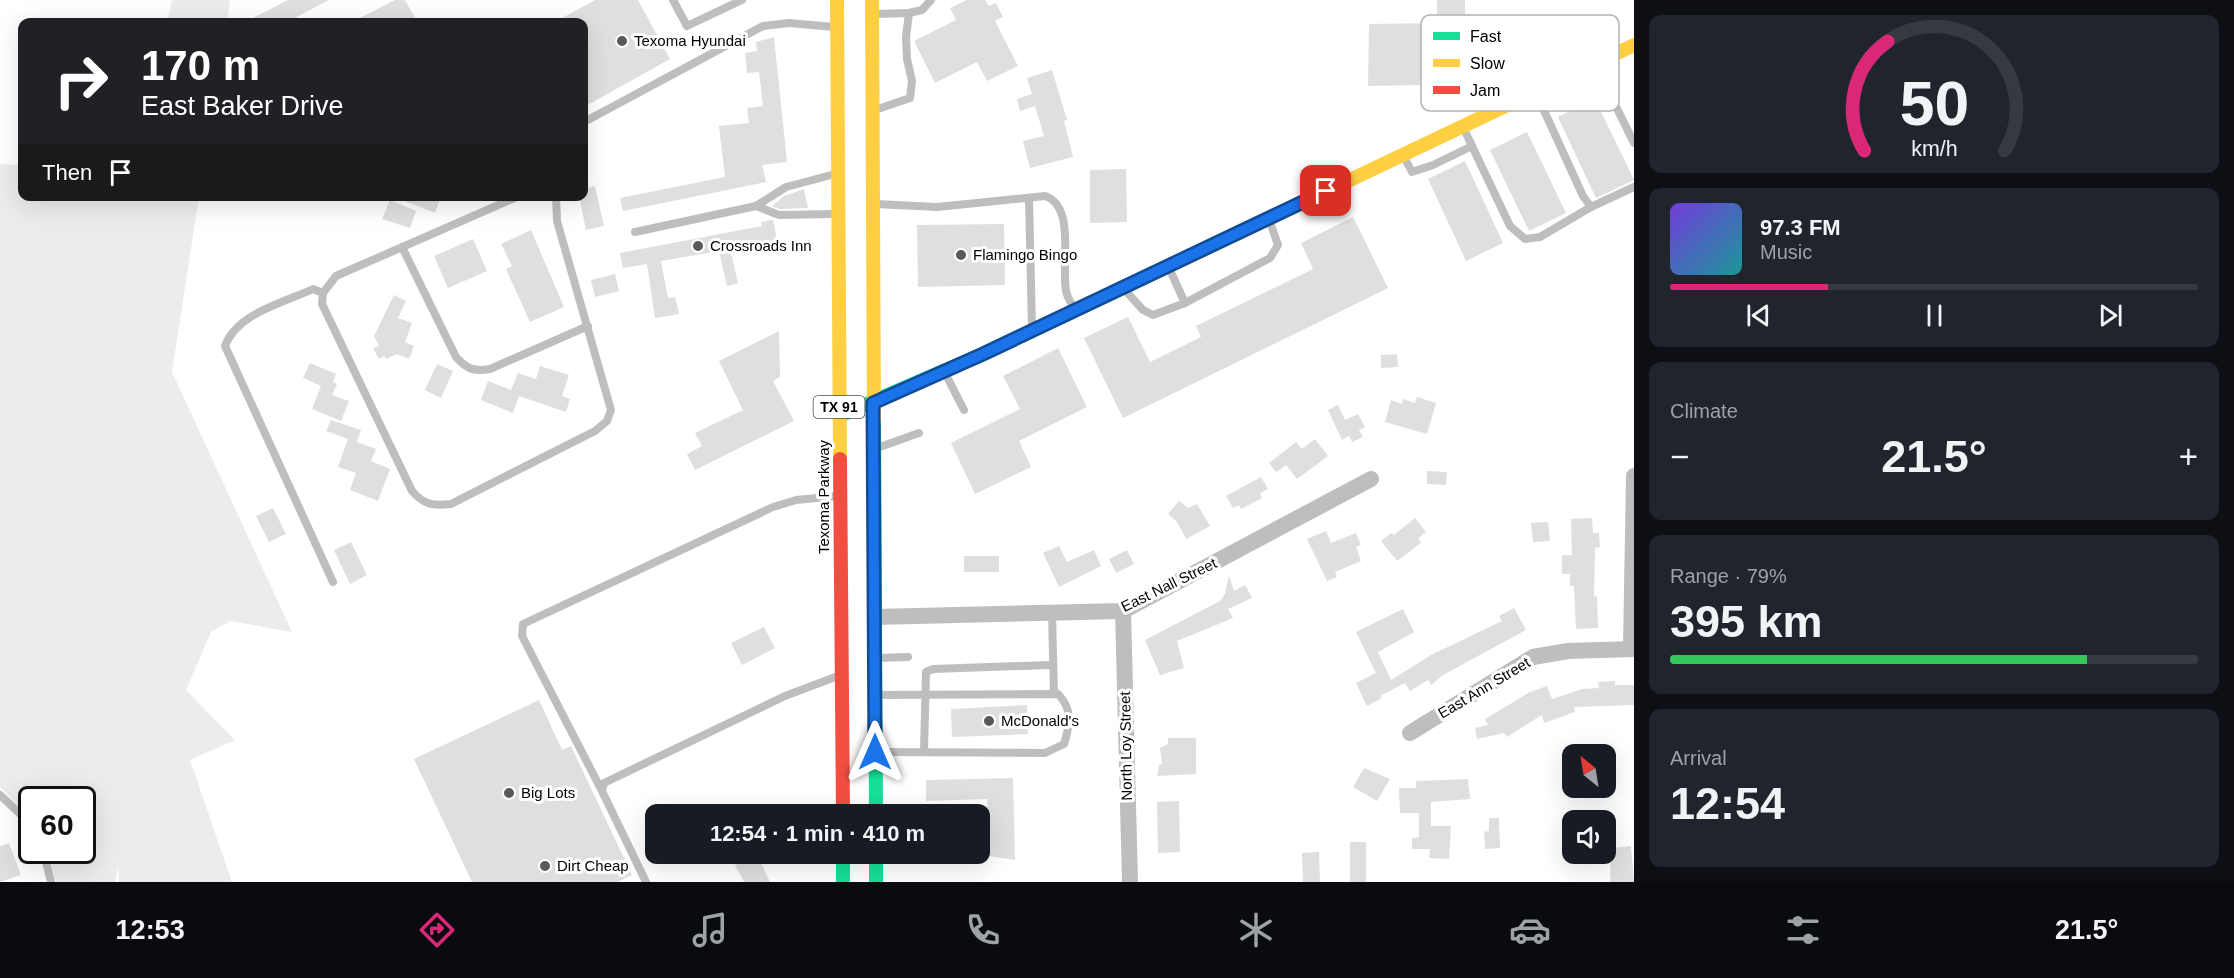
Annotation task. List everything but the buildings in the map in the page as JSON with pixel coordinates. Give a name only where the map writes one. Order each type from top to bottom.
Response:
[{"type":"main road","name":"Texoma Parkway","points":[[837,0],[843,804]]},
{"type":"main road","name":"TX 91","points":[[872,7],[876,804]]},
{"type":"main road","points":[[1619,52],[1634,45]]},
{"type":"main road","points":[[839,416],[873,403],[1032,331],[1495,111]]},
{"type":"main road","points":[[843,864],[843,882]]},
{"type":"main road","points":[[876,864],[876,882]]},
{"type":"street","points":[[1633,476],[1633,649]]},
{"type":"street","name":"East Nall Street","points":[[875,617],[1123,611],[1371,479]]},
{"type":"street","name":"North Loy Street","points":[[1123,611],[1130,882]]},
{"type":"street","name":"East Ann Street","points":[[1410,733],[1533,657],[1568,651],[1633,649]]},
{"type":"lane","points":[[673,0],[687,26],[742,0]]},
{"type":"lane","points":[[872,7],[909,13],[922,10],[931,0]]},
{"type":"lane","points":[[872,111],[910,98],[912,81],[906,59],[909,13]]},
{"type":"lane","points":[[588,120],[763,26],[789,22],[837,28]]},
{"type":"lane","points":[[1544,111],[1582,196],[1591,207]]},
{"type":"lane","points":[[1618,111],[1634,143]]},
{"type":"lane","points":[[1463,126],[1509,226],[1525,239],[1539,237],[1591,207],[1634,187]]},
{"type":"lane","points":[[1403,155],[1412,172],[1433,165],[1472,146]]},
{"type":"lane","points":[[635,232],[756,206],[786,187],[838,174]]},
{"type":"lane","points":[[872,203],[937,207],[1045,196],[1053,199],[1063,214],[1066,291],[1075,310]]},
{"type":"lane","points":[[1029,198],[1032,331]]},
{"type":"lane","points":[[508,201],[336,276],[323,293],[322,304],[412,491],[422,502],[434,506],[451,504],[595,431],[608,421],[611,410],[557,221],[556,201]]},
{"type":"lane","points":[[756,206],[779,215],[838,214]]},
{"type":"lane","points":[[1122,288],[1143,310],[1153,315],[1185,303],[1270,258],[1278,245],[1268,219]]},
{"type":"lane","points":[[402,247],[456,357],[467,368],[478,372],[490,369],[588,326]]},
{"type":"lane","points":[[1168,266],[1185,303]]},
{"type":"lane","points":[[323,293],[313,289],[250,317],[230,334],[225,346],[333,582]]},
{"type":"lane","points":[[944,371],[964,410]]},
{"type":"lane","points":[[874,450],[919,433]]},
{"type":"lane","points":[[646,882],[522,636],[523,624],[773,507],[796,500],[840,496]]},
{"type":"lane","points":[[1052,613],[1051,665],[1054,694]]},
{"type":"lane","points":[[875,659],[908,657]]},
{"type":"lane","points":[[924,752],[926,672],[933,669],[1051,665]]},
{"type":"lane","points":[[602,791],[604,783],[785,696],[842,674]]},
{"type":"lane","points":[[875,695],[1058,694],[1068,704],[1070,725],[1064,744],[1045,753],[875,752]]},
{"type":"lane","points":[[0,795],[18,812]]},
{"type":"lane","points":[[46,864],[51,882]]},
{"type":"shaded area","points":[[172,0],[230,0],[228,18],[168,18]]},
{"type":"shaded area","points":[[0,164],[18,165],[18,201],[198,201],[172,372],[292,632],[230,621],[211,632],[186,690],[235,740],[190,760],[232,882],[119,882],[118,867],[115,882],[56,882],[51,864],[96,864],[96,786],[18,786],[18,805],[0,787]]},
{"type":"traffic: fast","points":[[839,416],[983,354],[1150,275]]},
{"type":"traffic: fast","points":[[874,420],[876,804]]},
{"type":"traffic: fast","points":[[843,864],[843,882]]},
{"type":"traffic: fast","points":[[876,864],[876,882]]},
{"type":"traffic: slow","points":[[837,0],[840,459]]},
{"type":"traffic: slow","points":[[872,0],[874,420]]},
{"type":"traffic: slow","points":[[1619,52],[1634,45]]},
{"type":"traffic: slow","points":[[1150,275],[1495,111]]},
{"type":"traffic: jam","points":[[840,459],[843,804]]},
{"type":"place","name":"Texoma Hyundai","points":[[622,41]]},
{"type":"place","name":"Crossroads Inn","points":[[698,246]]},
{"type":"place","name":"Flamingo Bingo","points":[[961,255]]},
{"type":"place","name":"McDonald's","points":[[989,721]]},
{"type":"place","name":"Big Lots","points":[[509,793]]},
{"type":"place","name":"Dirt Cheap","points":[[545,866]]},
{"type":"route","points":[[875,752],[873,403],[983,354],[1326,191]]}]
